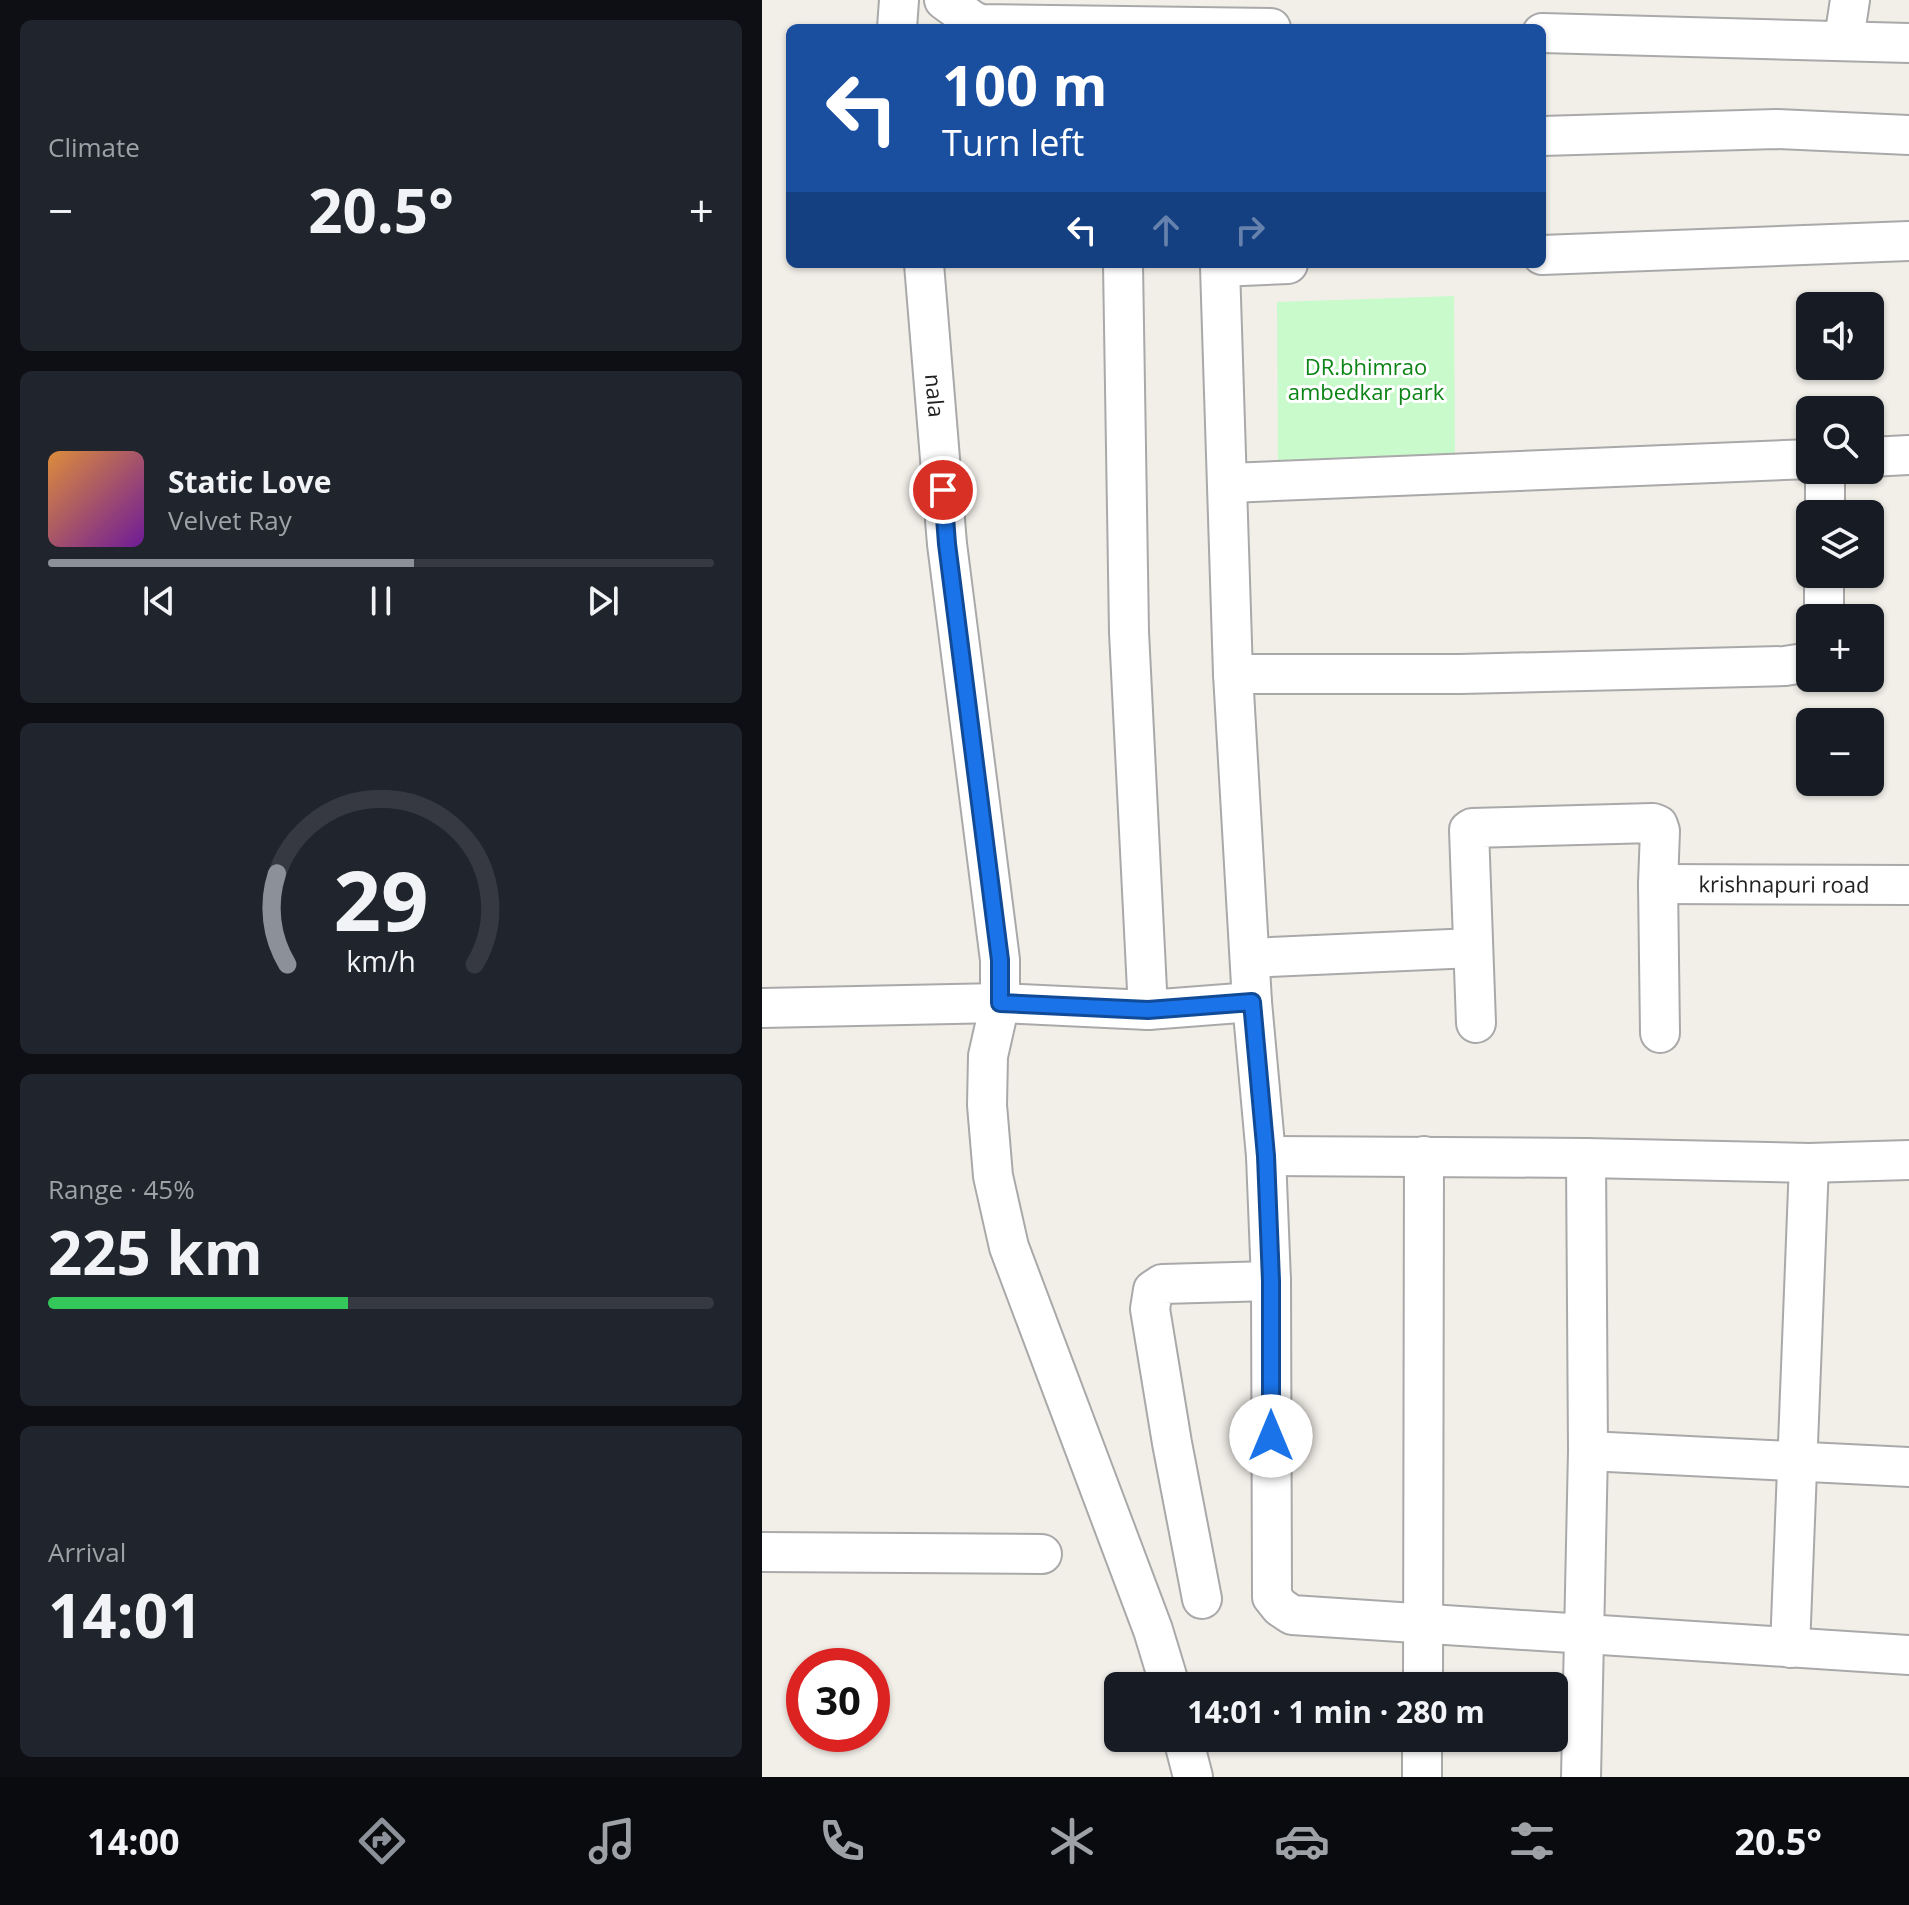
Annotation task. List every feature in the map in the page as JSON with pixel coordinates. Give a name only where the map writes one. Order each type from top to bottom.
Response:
[{"type":"street","points":[[897,24],[899,0]]},
{"type":"street","points":[[944,0],[981,24],[1092,12],[1226,24]]},
{"type":"street","points":[[1844,39],[1850,0]]},
{"type":"street","points":[[1546,32],[1619,17],[1909,43]]},
{"type":"street","points":[[1546,136],[1776,129],[1909,135]]},
{"type":"street","points":[[1546,255],[1909,241]]},
{"type":"street","name":"nala","points":[[924,268],[947,544],[998,945],[1000,1003],[988,1056],[987,1105],[993,1176],[1009,1247],[1148,1616],[1166,1672]]},
{"type":"street","points":[[1123,268],[1129,632],[1148,1010]]},
{"type":"street","points":[[1220,268],[1233,674],[1252,1002],[1266,1156],[1271,1281],[1272,1597],[1292,1615],[1909,1655]]},
{"type":"street","points":[[1884,456],[1909,455]]},
{"type":"street","points":[[1229,483],[1796,460]]},
{"type":"street","points":[[1233,674],[1491,673],[1796,664]]},
{"type":"street","points":[[1476,1023],[1468,836],[1472,828],[1653,823],[1658,825],[1660,831],[1660,1033]]},
{"type":"street","name":"krishnapuri road","points":[[1658,884],[1909,885]]},
{"type":"street","points":[[1250,958],[1473,948]]},
{"type":"street","points":[[762,1008],[1000,1003],[1148,1010],[1252,1002]]},
{"type":"street","points":[[1266,1156],[1809,1163],[1909,1160]]},
{"type":"street","points":[[1423,1672],[1424,1156]]},
{"type":"street","points":[[1581,1777],[1588,1451],[1586,1158]]},
{"type":"street","points":[[1790,1648],[1809,1163]]},
{"type":"street","points":[[1202,1599],[1150,1309],[1153,1290],[1162,1284],[1271,1281]]},
{"type":"street","points":[[1588,1451],[1909,1467]]},
{"type":"street","points":[[762,1552],[1042,1554]]},
{"type":"street","points":[[1187,1752],[1193,1777]]},
{"type":"street","points":[[1422,1752],[1422,1777]]},
{"type":"green space","name":"DR.bhimrao ambedkar park","points":[[1454,296],[1455,456],[1278,464],[1277,302]]},
{"type":"route","points":[[943,490],[947,544],[1000,960],[1000,1003],[1148,1010],[1252,1002],[1266,1156],[1271,1281],[1271,1436]]}]
